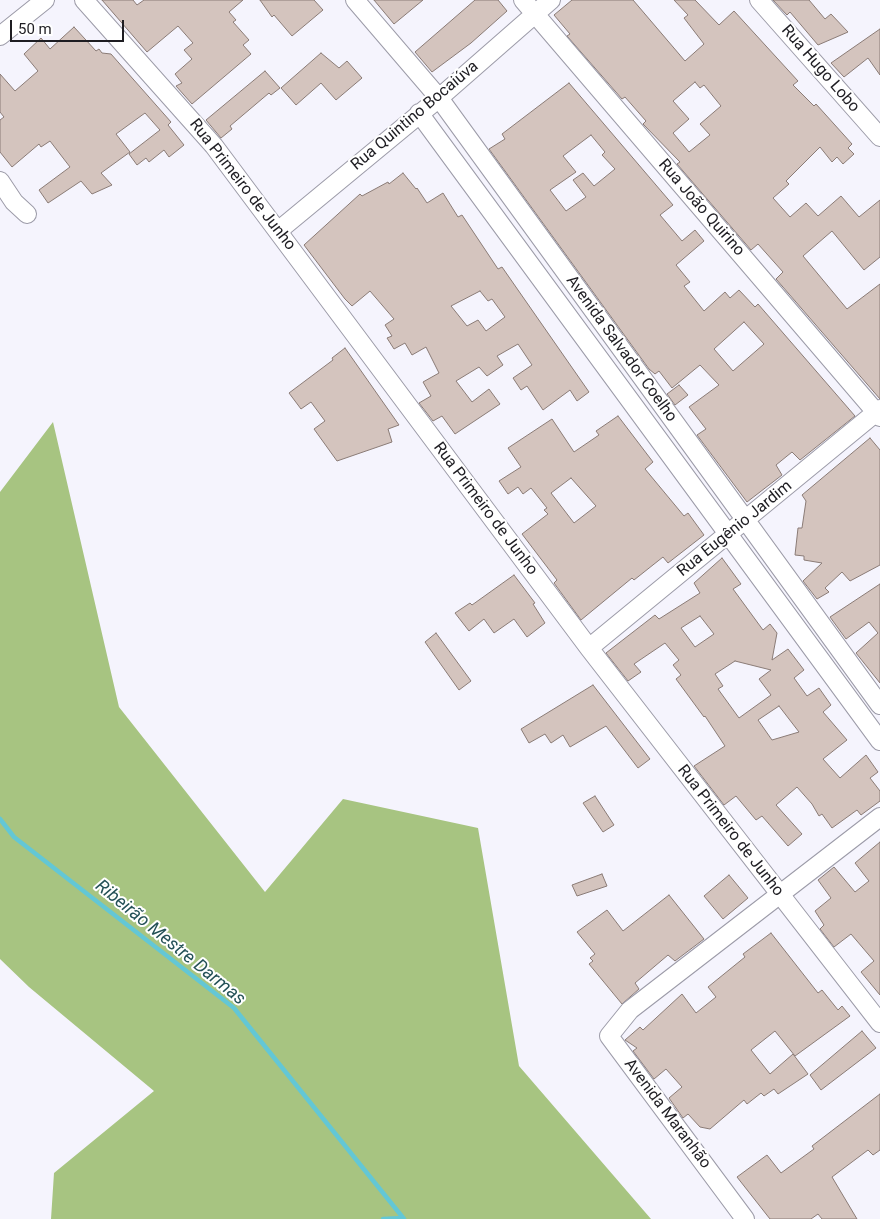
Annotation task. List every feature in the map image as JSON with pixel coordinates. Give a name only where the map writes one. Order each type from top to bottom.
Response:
[{"type":"street","points":[[0,36],[45,0]]},
{"type":"street","name":"Rua Primeiro de Junho","points":[[84,0],[214,146],[589,648],[880,1023]]},
{"type":"street","name":"Avenida Salvador Coelho","points":[[355,0],[440,98],[880,705]]},
{"type":"street","name":"Rua João Quirino","points":[[522,0],[879,413]]},
{"type":"street","name":"Rua Quintino Bocaiúva","points":[[278,231],[419,113],[440,98],[551,0]]},
{"type":"street","name":"Rua Hugo Lobo","points":[[759,0],[880,137]]},
{"type":"street","name":"Avenida Salvador Coelho","points":[[419,113],[880,741]]},
{"type":"street","points":[[0,181],[14,202],[26,214]]},
{"type":"street","name":"Rua Eugênio Jardim","points":[[589,648],[879,413]]},
{"type":"street","points":[[779,895],[880,817]]},
{"type":"street","name":"Avenida Maranhão","points":[[745,1219],[609,1036],[630,1010],[779,895]]},
{"type":"green space","points":[[53,422],[119,707],[265,892],[343,799],[478,828],[519,1066],[651,1219],[51,1219],[54,1173],[154,1091],[29,987],[0,959],[0,492]]},
{"type":"building","points":[[102,0],[133,0],[137,5],[144,0],[243,0],[229,12],[236,20],[233,22],[249,40],[243,45],[251,54],[192,104],[176,86],[182,83],[175,74],[192,59],[184,50],[193,43],[178,26],[147,52]]},
{"type":"building","points":[[260,0],[314,0],[323,10],[292,36],[274,15],[272,17]]},
{"type":"building","points":[[374,0],[423,0],[394,24]]},
{"type":"building","points":[[475,0],[498,0],[507,11],[471,43],[432,72],[415,52]]},
{"type":"building","points":[[572,0],[633,0],[685,61],[704,44],[684,18],[688,15],[674,0],[695,0],[719,25],[734,11],[798,81],[793,85],[814,106],[816,104],[852,144],[848,148],[854,154],[843,164],[837,157],[832,162],[820,147],[786,181],[789,184],[773,198],[790,217],[806,203],[818,216],[841,196],[859,217],[880,200],[880,257],[864,270],[832,231],[803,256],[847,309],[880,284],[880,399],[776,279],[783,272],[758,244],[751,250],[677,164],[680,162],[643,124],[646,121],[625,97],[622,99],[567,36],[570,34],[554,15]],"holes":[[[695,82],[700,88],[704,85],[721,106],[700,124],[710,135],[689,152],[673,133],[689,119],[673,101]]]},
{"type":"building","points":[[773,0],[809,0],[825,19],[831,14],[848,32],[818,45],[790,12],[787,15]]},
{"type":"building","points":[[74,27],[96,51],[99,49],[102,53],[111,54],[171,122],[168,125],[184,145],[169,157],[164,150],[149,162],[146,158],[137,165],[129,154],[160,130],[145,113],[116,134],[130,152],[101,173],[112,185],[92,194],[81,181],[48,203],[39,190],[70,167],[50,141],[41,147],[39,144],[12,167],[0,152],[0,120],[4,117],[0,112],[0,74],[15,91],[38,71],[24,54],[41,38],[50,49]]},
{"type":"building","points":[[880,29],[880,75],[868,58],[844,77],[831,63]]},
{"type":"building","points":[[321,53],[339,68],[347,61],[362,78],[336,100],[321,83],[296,105],[281,88]]},
{"type":"building","points":[[265,71],[280,88],[271,95],[269,93],[230,126],[232,129],[221,138],[206,120]]},
{"type":"building","points":[[569,83],[673,205],[660,215],[682,241],[695,230],[704,241],[676,265],[690,282],[684,286],[704,311],[725,292],[730,298],[739,290],[755,307],[758,304],[855,416],[800,460],[792,452],[776,465],[782,475],[747,502],[697,435],[706,429],[689,407],[719,385],[700,365],[672,388],[659,371],[655,374],[649,369],[489,149],[505,139],[502,134]],"holes":[[[591,135],[605,152],[602,155],[615,169],[594,186],[583,173],[573,180],[586,197],[566,211],[550,190],[576,172],[563,156]],[[744,322],[764,344],[733,371],[714,349]]]},
{"type":"building","points":[[403,173],[417,188],[427,203],[443,193],[458,217],[462,215],[498,269],[502,267],[589,392],[577,401],[570,390],[543,410],[527,386],[521,390],[513,378],[532,365],[518,344],[497,356],[503,365],[487,376],[479,367],[456,381],[472,402],[489,389],[500,404],[455,434],[442,416],[433,421],[419,403],[431,396],[423,382],[439,373],[426,347],[412,355],[405,343],[394,349],[387,338],[392,336],[385,325],[394,319],[370,291],[352,306],[304,245],[360,194],[362,196],[388,182],[389,184]],"holes":[[[480,291],[488,301],[492,299],[505,317],[486,331],[478,320],[467,326],[451,306]]]},
{"type":"building","points":[[345,348],[399,425],[388,429],[392,442],[337,461],[314,429],[325,421],[311,402],[301,409],[289,393],[333,360],[332,358]]},
{"type":"building","points":[[679,385],[688,395],[675,405],[667,394]]},
{"type":"building","points":[[618,416],[653,462],[645,469],[684,516],[688,513],[704,535],[668,563],[663,557],[634,580],[632,578],[581,620],[554,583],[557,580],[522,534],[548,514],[544,510],[547,508],[531,488],[523,494],[518,487],[508,494],[499,481],[521,467],[508,448],[552,419],[574,452],[599,435],[596,431]],"holes":[[[571,478],[596,506],[574,523],[551,493]]]},
{"type":"building","points":[[870,438],[880,450],[880,565],[850,581],[842,572],[825,588],[829,592],[817,599],[803,581],[822,563],[804,560],[804,556],[795,555],[798,528],[802,528],[806,501],[802,495]]},
{"type":"building","points":[[722,558],[741,584],[733,589],[763,630],[770,624],[777,633],[772,660],[788,649],[804,670],[794,678],[807,696],[819,688],[831,705],[823,712],[847,740],[823,759],[840,778],[866,755],[878,772],[870,778],[880,791],[880,801],[861,815],[857,810],[832,828],[822,814],[819,816],[812,804],[797,787],[776,805],[802,834],[788,846],[762,816],[756,820],[736,796],[724,805],[694,766],[725,746],[705,716],[676,679],[681,675],[673,665],[679,660],[665,643],[634,664],[641,672],[628,681],[606,653],[655,615],[659,619],[700,593],[694,583]],"holes":[[[700,616],[714,634],[695,647],[681,628]],[[735,661],[771,670],[759,679],[771,695],[739,718],[718,689],[723,686],[715,674]],[[779,706],[799,732],[772,740],[758,720]]]},
{"type":"building","points":[[514,575],[535,603],[533,604],[545,623],[527,637],[514,619],[494,633],[484,619],[469,631],[455,613],[470,603],[472,605]]},
{"type":"building","points":[[880,584],[880,683],[856,653],[878,633],[869,622],[846,639],[830,617]]},
{"type":"building","points":[[436,633],[471,681],[459,690],[425,642]]},
{"type":"building","points":[[593,685],[650,759],[638,768],[606,726],[570,747],[563,735],[551,743],[545,734],[529,743],[521,729]]},
{"type":"building","points":[[595,796],[614,825],[603,832],[583,803]]},
{"type":"building","points":[[880,842],[880,995],[861,972],[874,961],[851,934],[834,947],[820,929],[824,925],[815,911],[831,898],[818,880],[834,867],[855,892],[869,881],[855,863]]},
{"type":"building","points":[[602,874],[607,886],[577,896],[572,885]]},
{"type":"building","points":[[729,875],[748,898],[723,919],[704,896]]},
{"type":"building","points":[[669,895],[704,939],[675,961],[668,955],[635,983],[639,989],[622,1004],[589,964],[593,961],[590,958],[595,954],[577,932],[607,910],[623,931]]},
{"type":"building","points":[[771,933],[818,993],[822,990],[838,1010],[842,1006],[850,1016],[795,1056],[775,1031],[751,1050],[770,1074],[793,1054],[808,1074],[778,1094],[774,1089],[764,1096],[761,1093],[747,1104],[744,1100],[710,1129],[700,1127],[688,1114],[683,1118],[669,1098],[682,1087],[666,1069],[654,1079],[633,1051],[637,1048],[625,1040],[640,1027],[643,1030],[682,994],[696,1013],[716,997],[708,987],[745,957],[743,954]]},
{"type":"building","points":[[862,1031],[876,1048],[821,1090],[810,1075]]},
{"type":"building","points":[[880,1094],[880,1150],[873,1155],[868,1150],[832,1177],[857,1219],[822,1219],[818,1214],[811,1219],[770,1219],[737,1177],[767,1155],[781,1173],[814,1149],[812,1146]]},
{"type":"waterway","name":"Ribeirão Mestre Darmas","points":[[0,819],[14,837],[234,1008],[404,1219]]},
{"type":"waterway","points":[[383,1219],[403,1218]]}]
